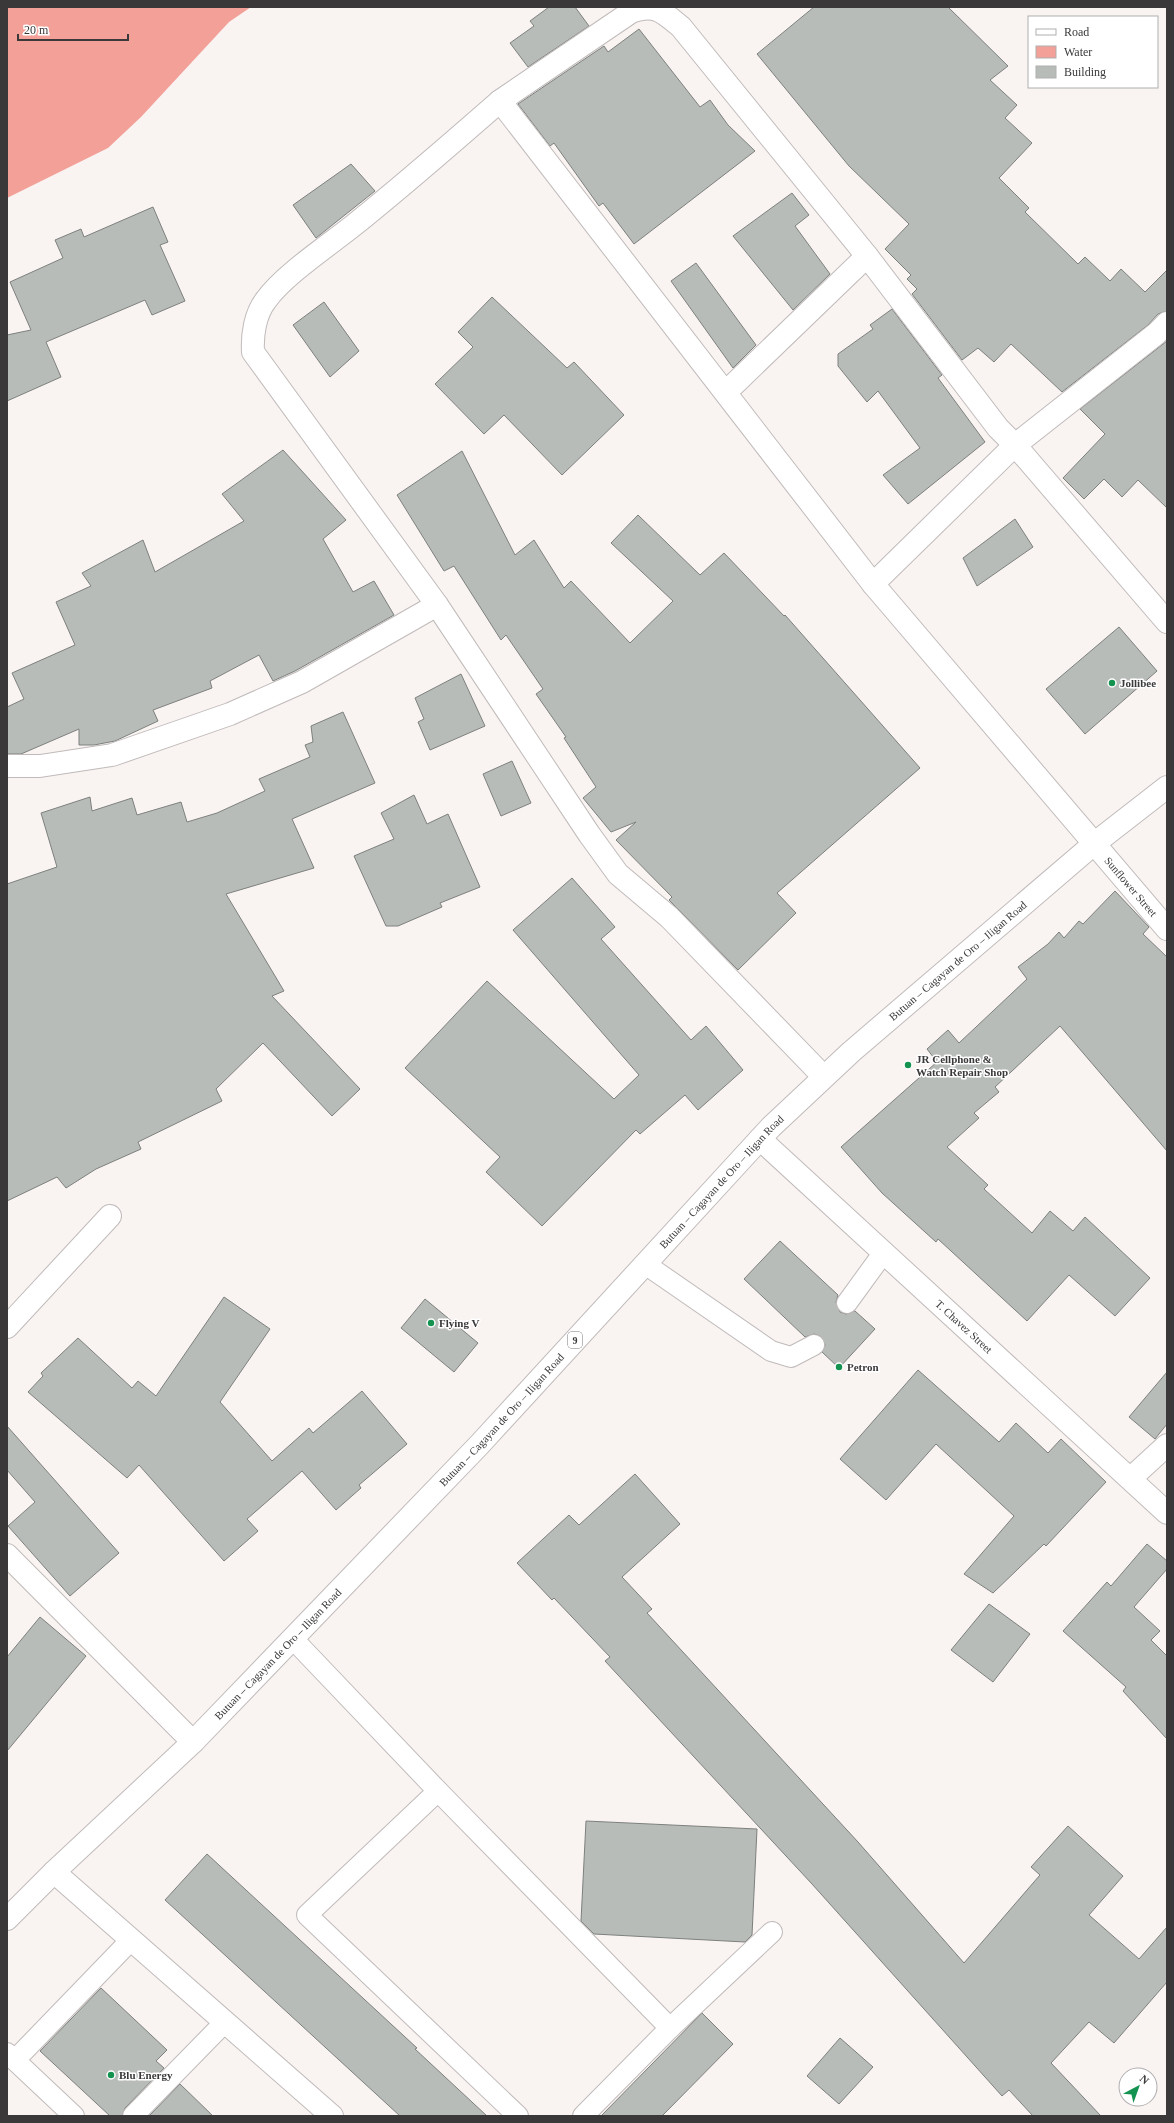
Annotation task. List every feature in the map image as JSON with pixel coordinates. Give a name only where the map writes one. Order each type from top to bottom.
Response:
[{"type":"main road","points":[[823,1076],[669,917],[618,874],[589,834],[437,605],[253,352],[252,338],[258,316],[266,300],[288,278],[397,191],[500,101],[631,12],[649,7],[663,12],[681,27],[866,256],[998,428],[1015,445],[1167,622]]},
{"type":"main road","name":"Sunflower Street","points":[[500,101],[873,584],[1167,929]]},
{"type":"main road","points":[[726,392],[866,256]]},
{"type":"main road","points":[[873,584],[1015,445],[1156,334],[1167,323]]},
{"type":"main road","points":[[7,766],[40,766],[112,755],[230,714],[302,682],[437,605]]},
{"type":"main road","name":"Butuan – Cagayan de Oro – Iligan Road","points":[[7,1919],[54,1872],[193,1742],[293,1639],[480,1444],[760,1139],[823,1076],[1095,843],[1167,787]]},
{"type":"main road","name":"T. Chavez Street","points":[[760,1139],[1167,1513]]},
{"type":"main road","points":[[7,1327],[110,1216]]},
{"type":"main road","points":[[1130,1478],[1167,1445]]},
{"type":"main road","points":[[7,1555],[193,1742]]},
{"type":"main road","points":[[54,1872],[332,2116]]},
{"type":"lane","points":[[847,1303],[884,1252]]},
{"type":"lane","points":[[645,1264],[771,1351],[791,1357],[814,1345]]},
{"type":"lane","points":[[293,1639],[438,1791],[670,2028]]},
{"type":"lane","points":[[438,1791],[307,1915],[518,2116]]},
{"type":"lane","points":[[583,2116],[670,2028],[772,1932]]},
{"type":"lane","points":[[74,2116],[11,2056],[131,1940]]},
{"type":"lane","points":[[133,2116],[225,2022]]},
{"type":"water","points":[[7,7],[251,7],[229,22],[141,117],[108,148],[7,198]]},
{"type":"building","points":[[549,7],[575,7],[589,26],[528,67],[510,43],[534,26],[530,21]]},
{"type":"building","points":[[814,7],[948,7],[1008,66],[990,80],[1017,105],[1005,118],[1032,143],[999,178],[1029,208],[1025,212],[1078,264],[1085,257],[1110,281],[1121,269],[1145,292],[1167,270],[1167,311],[1158,314],[1148,325],[1062,392],[1011,344],[994,362],[978,348],[962,360],[912,294],[917,289],[907,279],[911,275],[885,249],[909,224],[849,166],[757,54]]},
{"type":"building","points":[[639,29],[700,107],[710,100],[728,125],[755,151],[634,244],[603,203],[599,206],[554,143],[550,146],[518,104],[604,46],[608,52]]},
{"type":"building","points":[[351,164],[375,191],[316,238],[293,205]]},
{"type":"building","points":[[792,193],[809,215],[795,226],[830,274],[793,310],[733,236]]},
{"type":"building","points":[[153,207],[168,242],[160,245],[185,301],[152,315],[145,300],[46,342],[61,377],[7,401],[7,335],[31,330],[10,282],[63,258],[55,240],[81,229],[84,237]]},
{"type":"building","points":[[696,263],[756,345],[733,368],[671,281]]},
{"type":"building","points":[[492,297],[567,368],[574,362],[624,415],[562,475],[504,415],[484,434],[435,384],[473,347],[458,332]]},
{"type":"building","points":[[324,302],[359,351],[330,377],[293,325]]},
{"type":"building","points":[[892,309],[942,375],[938,378],[985,442],[908,504],[883,475],[920,448],[878,391],[867,402],[838,366],[838,354],[873,329],[870,325]]},
{"type":"building","points":[[1167,341],[1167,508],[1138,480],[1122,497],[1104,479],[1084,499],[1063,478],[1105,434],[1080,409]]},
{"type":"building","points":[[283,450],[346,520],[323,539],[353,592],[374,581],[394,615],[295,671],[273,681],[259,655],[210,681],[212,688],[153,710],[158,721],[115,741],[94,745],[79,745],[79,729],[21,754],[7,754],[7,707],[24,699],[12,673],[75,645],[56,602],[91,586],[82,573],[143,540],[155,572],[244,521],[222,494]]},
{"type":"building","points":[[462,451],[515,555],[534,540],[564,588],[571,581],[630,643],[673,601],[611,543],[638,515],[700,575],[724,553],[784,616],[785,615],[920,768],[777,893],[796,913],[738,970],[669,900],[672,897],[616,840],[636,822],[611,832],[583,798],[596,787],[564,738],[566,737],[536,694],[543,689],[506,635],[501,640],[454,566],[444,571],[397,495]]},
{"type":"building","points":[[1015,519],[1033,547],[977,586],[963,558]]},
{"type":"building","points":[[1119,627],[1157,671],[1085,734],[1046,689]]},
{"type":"building","points":[[461,674],[485,726],[430,750],[418,722],[424,719],[415,698]]},
{"type":"building","points":[[343,712],[375,783],[292,819],[314,868],[226,894],[284,991],[272,996],[360,1089],[332,1116],[263,1043],[216,1089],[222,1101],[138,1142],[141,1149],[96,1169],[66,1188],[57,1177],[7,1201],[7,884],[57,867],[41,813],[90,797],[92,811],[132,798],[137,815],[181,802],[187,822],[217,813],[265,791],[259,779],[310,757],[305,745],[313,742],[311,726]]},
{"type":"building","points":[[512,761],[531,803],[501,816],[483,774]]},
{"type":"building","points":[[414,795],[427,824],[448,814],[480,887],[440,903],[442,907],[398,926],[386,926],[354,856],[394,839],[381,813]]},
{"type":"building","points":[[572,878],[615,927],[601,939],[691,1040],[706,1026],[743,1070],[698,1110],[685,1095],[640,1134],[636,1130],[542,1226],[486,1172],[500,1157],[405,1068],[487,981],[614,1099],[639,1075],[513,930]]},
{"type":"building","points":[[1115,891],[1149,927],[1143,934],[1167,957],[1167,1151],[1060,1026],[995,1087],[999,1092],[974,1113],[979,1118],[947,1147],[988,1185],[984,1189],[1032,1233],[1050,1211],[1073,1231],[1085,1217],[1150,1278],[1115,1316],[1069,1275],[1027,1321],[938,1239],[936,1242],[882,1193],[841,1147],[937,1062],[927,1049],[948,1030],[959,1043],[1027,979],[1018,967],[1048,944],[1059,932],[1064,938],[1079,921],[1083,924]]},
{"type":"building","points":[[780,1241],[838,1295],[836,1302],[840,1312],[846,1314],[855,1311],[875,1329],[839,1368],[822,1352],[825,1345],[820,1336],[814,1334],[805,1337],[744,1279]]},
{"type":"building","points":[[224,1297],[270,1329],[220,1402],[272,1461],[309,1428],[313,1433],[362,1391],[407,1444],[359,1485],[361,1488],[336,1510],[302,1471],[247,1519],[258,1531],[224,1561],[139,1465],[127,1478],[28,1392],[43,1376],[41,1373],[78,1338],[132,1388],[138,1381],[156,1396]]},
{"type":"building","points":[[425,1299],[478,1343],[454,1372],[401,1328]]},
{"type":"building","points":[[918,1370],[999,1442],[1016,1423],[1048,1453],[1061,1439],[1106,1482],[1046,1546],[1044,1544],[993,1593],[964,1574],[1014,1516],[936,1444],[886,1500],[840,1459]]},
{"type":"building","points":[[1167,1372],[1167,1424],[1155,1439],[1129,1417]]},
{"type":"building","points":[[7,1426],[119,1553],[70,1596],[8,1526],[35,1502],[7,1470]]},
{"type":"building","points":[[635,1474],[680,1524],[622,1577],[652,1609],[647,1613],[858,1842],[964,1963],[1040,1875],[1031,1867],[1068,1826],[1123,1876],[1089,1915],[1139,1959],[1167,1927],[1167,1982],[1114,2043],[1089,2022],[1051,2063],[1101,2116],[1033,2116],[1009,2090],[1002,2096],[812,1884],[605,1661],[610,1657],[554,1598],[552,1600],[517,1563],[569,1515],[579,1525]]},
{"type":"building","points":[[1147,1544],[1167,1561],[1167,1569],[1134,1607],[1160,1631],[1151,1640],[1167,1656],[1167,1739],[1123,1691],[1126,1687],[1063,1631],[1107,1582],[1111,1586]]},
{"type":"building","points":[[989,1604],[1030,1634],[993,1682],[951,1650]]},
{"type":"building","points":[[40,1617],[86,1656],[7,1751],[7,1657]]},
{"type":"building","points":[[586,1821],[757,1829],[752,1935],[745,1942],[594,1934],[581,1921]]},
{"type":"building","points":[[207,1854],[417,2048],[415,2049],[487,2116],[400,2116],[165,1900]]},
{"type":"building","points":[[101,1988],[167,2050],[156,2061],[164,2068],[125,2108],[122,2116],[110,2116],[40,2051]]},
{"type":"building","points":[[702,2013],[733,2044],[662,2116],[601,2116]]},
{"type":"building","points":[[840,2038],[873,2067],[839,2104],[807,2076]]},
{"type":"building","points":[[180,2084],[213,2116],[149,2116]]},
{"type":"place","name":"Jollibee","points":[[1112,683]]},
{"type":"place","name":"JR Cellphone & Watch Repair Shop","points":[[908,1065]]},
{"type":"place","name":"Flying V","points":[[431,1323]]},
{"type":"place","name":"Petron","points":[[839,1367]]},
{"type":"place","name":"Blu Energy","points":[[111,2075]]}]
